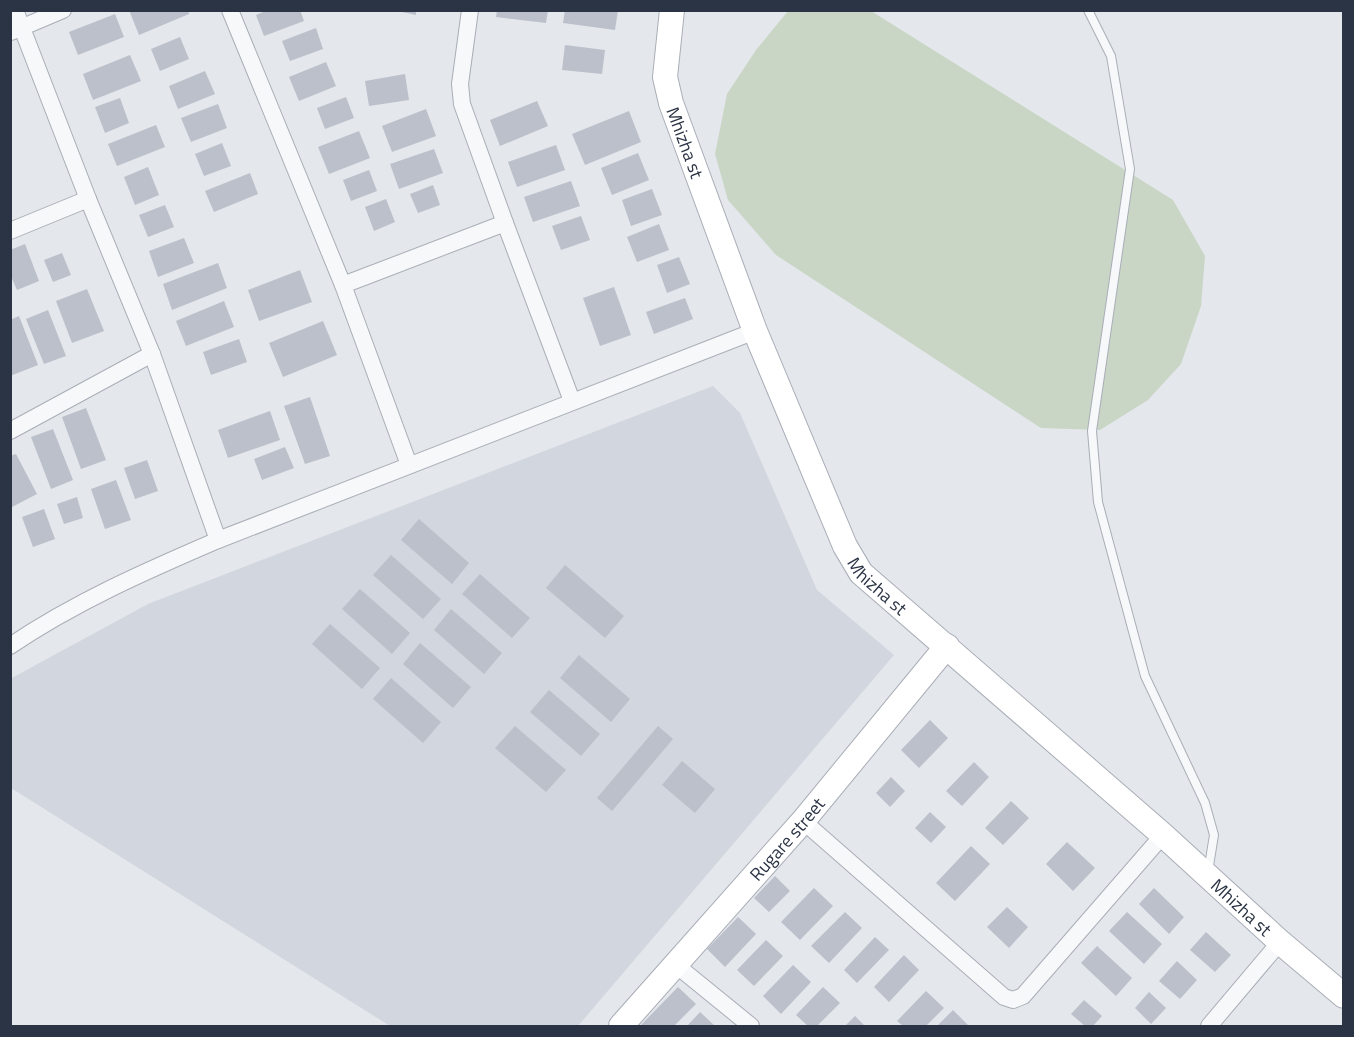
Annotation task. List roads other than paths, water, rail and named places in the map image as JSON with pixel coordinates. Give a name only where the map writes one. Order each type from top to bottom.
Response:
[{"type":"street","points":[[15,10],[16,30],[152,354],[218,540]]},
{"type":"street","points":[[16,30],[63,10]]},
{"type":"street","points":[[230,10],[343,285],[410,465]]},
{"type":"street","points":[[470,10],[460,84],[462,104],[572,401]]},
{"type":"street","name":"Mhizha st","points":[[672,10],[665,64],[668,92],[755,331],[845,546],[861,573],[1163,835],[1280,942],[1343,994]]},
{"type":"street","points":[[10,231],[88,199]]},
{"type":"street","points":[[343,285],[505,223]]},
{"type":"street","points":[[10,646],[47,621],[116,586],[218,540],[755,331]]},
{"type":"street","points":[[10,431],[152,354]]},
{"type":"street","name":"Rugare street","points":[[621,1026],[803,821],[947,646]]},
{"type":"street","points":[[803,821],[1004,997],[1012,1000],[1023,996],[1163,835]]},
{"type":"street","points":[[1209,1026],[1280,942]]},
{"type":"street","points":[[676,965],[751,1026]]},
{"type":"lane","points":[[1088,10],[1111,56],[1130,169],[1092,430],[1098,502],[1145,676],[1205,803],[1214,835],[1208,876]]}]
